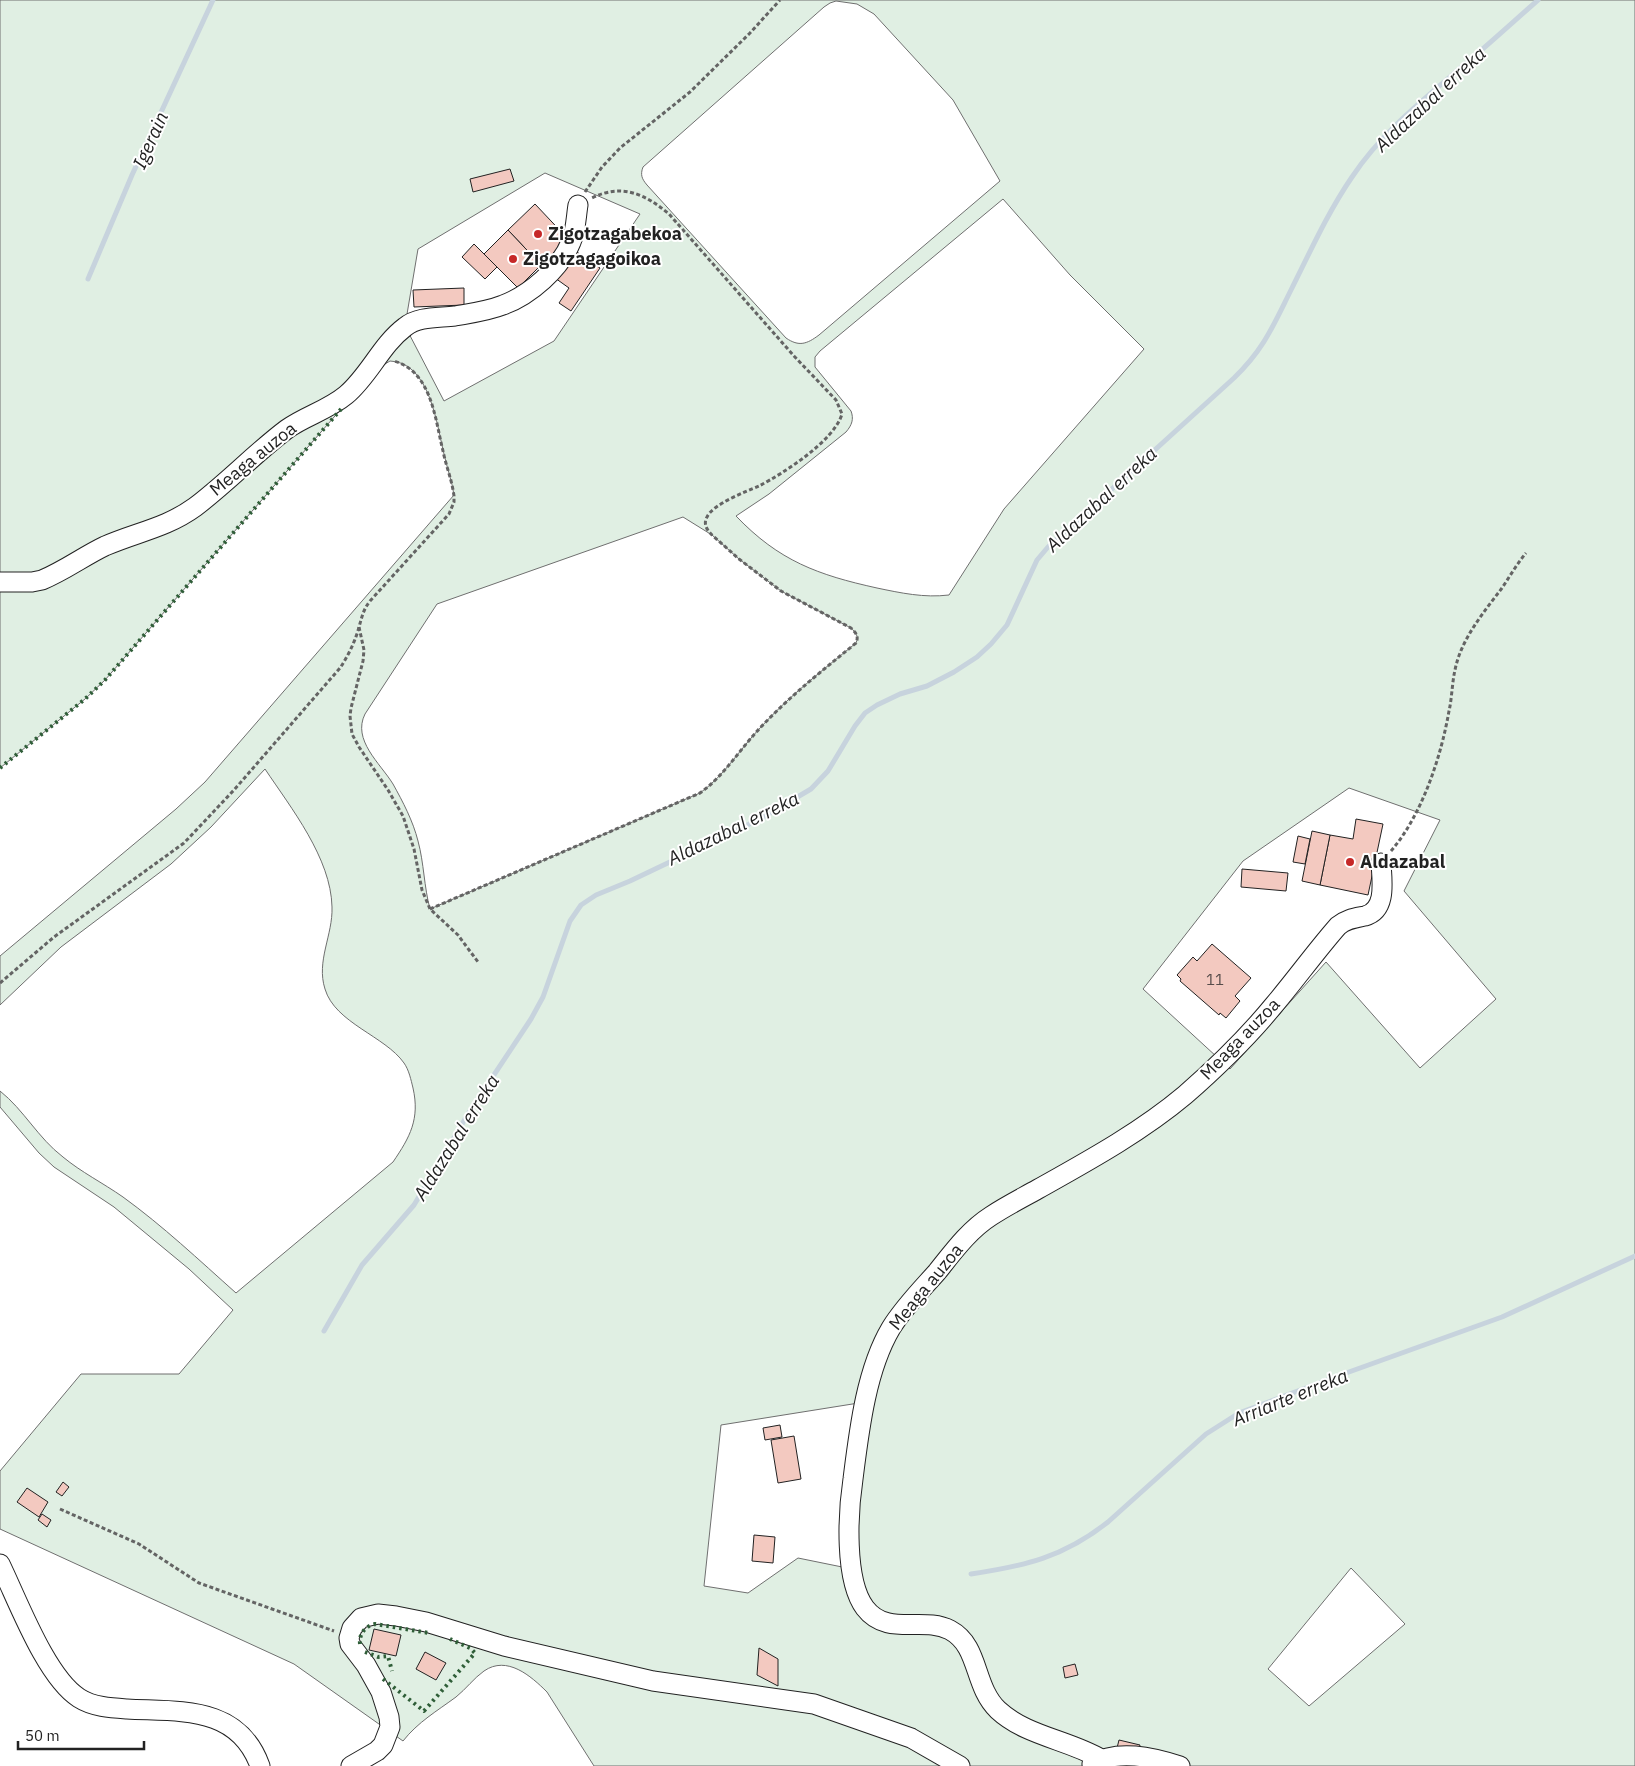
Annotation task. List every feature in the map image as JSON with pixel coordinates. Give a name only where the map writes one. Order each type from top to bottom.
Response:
[{"type":"street","name":"Meaga auzoa","points":[[0,582],[32,582],[42,580],[108,545],[176,520],[228,480],[287,429],[330,406],[346,395],[357,385],[395,336],[410,323],[492,309],[513,301],[532,288],[553,269],[567,250],[574,234],[578,205]]},
{"type":"street","name":"Meaga auzoa","points":[[1095,1763],[1079,1748],[1019,1724],[1003,1714],[989,1700],[968,1649],[959,1636],[952,1631],[930,1625],[902,1626],[886,1623],[874,1617],[859,1598],[854,1578],[849,1532],[849,1507],[864,1410],[877,1359],[889,1332],[900,1314],[973,1229],[1000,1210],[1140,1128],[1185,1094],[1239,1045],[1273,1007],[1338,926],[1349,919],[1367,915],[1376,910],[1381,900],[1381,863]]},
{"type":"street","points":[[0,1564],[46,1660],[72,1693],[86,1702],[103,1706],[196,1713],[214,1717],[230,1726],[243,1737],[253,1750],[260,1766]]},
{"type":"street","points":[[350,1766],[377,1751],[383,1745],[390,1727],[389,1717],[381,1692],[366,1665],[350,1644],[349,1636],[352,1628],[362,1618],[378,1614],[426,1622],[504,1646],[653,1682],[814,1704],[911,1738],[960,1766]]},
{"type":"street","points":[[1095,1763],[1114,1756],[1128,1761],[1180,1766]]},
{"type":"path","points":[[578,205],[593,180],[616,152],[690,92],[750,33],[780,0]]},
{"type":"path","points":[[430,909],[700,793],[719,776],[760,727],[786,701],[818,672],[856,643],[858,638],[851,628],[770,584],[706,529],[706,518],[716,507],[781,473],[808,454],[834,431],[842,414],[836,400],[794,356],[659,205],[635,193],[613,190],[601,193],[578,205]]},
{"type":"path","points":[[0,983],[54,936],[170,853],[198,829],[340,668],[346,659],[359,627],[362,614],[370,601],[444,521],[454,502],[453,488],[434,412],[424,385],[417,375],[402,363],[390,361],[375,362]]},
{"type":"path","points":[[1381,863],[1406,829],[1428,783],[1443,740],[1452,696],[1455,669],[1463,647],[1489,604],[1526,554]]},
{"type":"path","points":[[359,627],[364,650],[364,661],[351,708],[352,734],[403,816],[414,849],[422,890],[430,909],[458,935],[478,962]]},
{"type":"path","points":[[60,1509],[139,1544],[199,1583],[349,1636]]},
{"type":"green space","points":[[0,0],[1635,0],[1635,1766],[594,1766],[547,1692],[526,1674],[510,1666],[501,1665],[480,1674],[456,1697],[421,1722],[403,1741],[294,1664],[0,1529],[0,1471],[81,1374],[179,1374],[233,1310],[189,1269],[114,1207],[54,1167],[39,1153],[0,1107],[0,1091],[54,1149],[77,1168],[138,1208],[236,1293],[393,1162],[409,1136],[414,1118],[415,1099],[411,1078],[406,1066],[396,1053],[339,1011],[330,1001],[325,989],[322,968],[332,917],[332,907],[325,870],[308,834],[265,769],[211,827],[171,864],[61,947],[0,1005],[0,956],[176,809],[205,782],[454,495],[429,397],[423,383],[414,372],[404,364],[390,361],[375,370],[105,680],[85,699],[0,768]],"holes":[[[836,1],[857,4],[874,14],[953,100],[1000,181],[819,335],[811,341],[795,343],[786,338],[647,185],[643,179],[642,172],[643,167],[830,3]],[[545,173],[640,214],[554,341],[444,401],[405,326],[418,249]],[[1003,199],[1070,275],[1144,349],[1004,509],[949,595],[940,596],[886,590],[836,578],[800,564],[768,544],[736,516],[769,494],[846,432],[851,424],[851,411],[815,367],[815,357]],[[683,517],[712,535],[739,559],[781,591],[851,628],[857,636],[856,643],[771,716],[724,770],[700,793],[430,909],[416,834],[393,784],[369,751],[365,742],[362,733],[365,714],[437,604]],[[1349,788],[1440,820],[1404,891],[1496,999],[1420,1068],[1326,962],[1230,1069],[1143,989],[1243,861]],[[865,1402],[852,1569],[798,1558],[748,1593],[704,1586],[721,1425]],[[1351,1568],[1405,1624],[1309,1706],[1268,1669]]]},
{"type":"building","points":[[510,169],[514,181],[473,192],[470,179]]},
{"type":"building","name":"Zigotzagabekoa","points":[[535,204],[568,239],[541,265],[508,230]]},
{"type":"building","name":"Zigotzagagoikoa","points":[[508,230],[541,265],[518,288],[484,254]]},
{"type":"building","points":[[474,244],[497,267],[485,279],[462,257]]},
{"type":"building","points":[[574,250],[600,268],[571,311],[559,303],[569,288],[555,278]]},
{"type":"building","points":[[464,288],[464,305],[414,307],[413,290]]},
{"type":"building","name":"Aldazabal","points":[[1356,819],[1383,824],[1368,895],[1320,885],[1330,835],[1353,839]]},
{"type":"building","points":[[1312,831],[1330,835],[1320,885],[1302,881]]},
{"type":"building","points":[[1298,836],[1310,839],[1305,864],[1293,862]]},
{"type":"building","points":[[1242,869],[1288,873],[1286,891],[1241,887]]},
{"type":"building","points":[[1212,944],[1251,978],[1235,996],[1240,1001],[1226,1018],[1220,1013],[1219,1015],[1180,981],[1181,979],[1177,975],[1193,957],[1197,961]]},
{"type":"building","points":[[780,1425],[782,1437],[765,1440],[763,1428]]},
{"type":"building","points":[[794,1436],[801,1479],[778,1483],[771,1440]]},
{"type":"building","points":[[63,1482],[69,1487],[62,1496],[56,1492]]},
{"type":"building","points":[[27,1488],[48,1502],[39,1517],[17,1502]]},
{"type":"building","points":[[42,1514],[51,1520],[47,1527],[38,1520]]},
{"type":"building","points":[[754,1535],[775,1537],[773,1563],[752,1561]]},
{"type":"building","points":[[374,1629],[401,1635],[396,1656],[369,1650]]},
{"type":"building","points":[[759,1648],[778,1659],[778,1686],[757,1675]]},
{"type":"building","points":[[425,1652],[446,1663],[436,1680],[416,1669]]},
{"type":"building","points":[[1075,1664],[1078,1675],[1065,1678],[1063,1667]]},
{"type":"building","points":[[1119,1740],[1140,1745],[1138,1753],[1117,1748]]},
{"type":"waterway","name":"Igerain","points":[[88,279],[132,175],[213,0]]},
{"type":"waterway","name":"Aldazabal erreka","points":[[324,1331],[362,1265],[414,1205],[468,1114],[531,1019],[543,997],[570,921],[581,905],[596,895],[630,881],[760,819],[811,789],[828,771],[865,713],[900,694],[927,686],[954,672],[977,657],[991,644],[1007,625],[1037,560],[1048,547],[1234,378],[1253,357],[1273,326],[1335,204],[1363,161],[1390,131],[1419,104],[1538,0]]},
{"type":"waterway","name":"Arriarte erreka","points":[[971,1574],[1026,1563],[1060,1552],[1076,1544],[1108,1522],[1206,1434],[1239,1413],[1502,1317],[1635,1256]]},
{"type":"hedge","points":[[0,768],[85,699],[105,680],[342,408]]},
{"type":"hedge","points":[[360,1644],[363,1631],[375,1624],[429,1633]]},
{"type":"hedge","points":[[383,1679],[424,1711],[475,1653],[470,1648],[450,1639]]},
{"type":"hedge","points":[[365,1652],[378,1657],[388,1656],[392,1671]]},
{"type":"place","name":"Zigotzagabekoa","points":[[538,234]]},
{"type":"place","name":"Zigotzagagoikoa","points":[[513,259]]},
{"type":"place","name":"Aldazabal","points":[[1350,862]]}]
